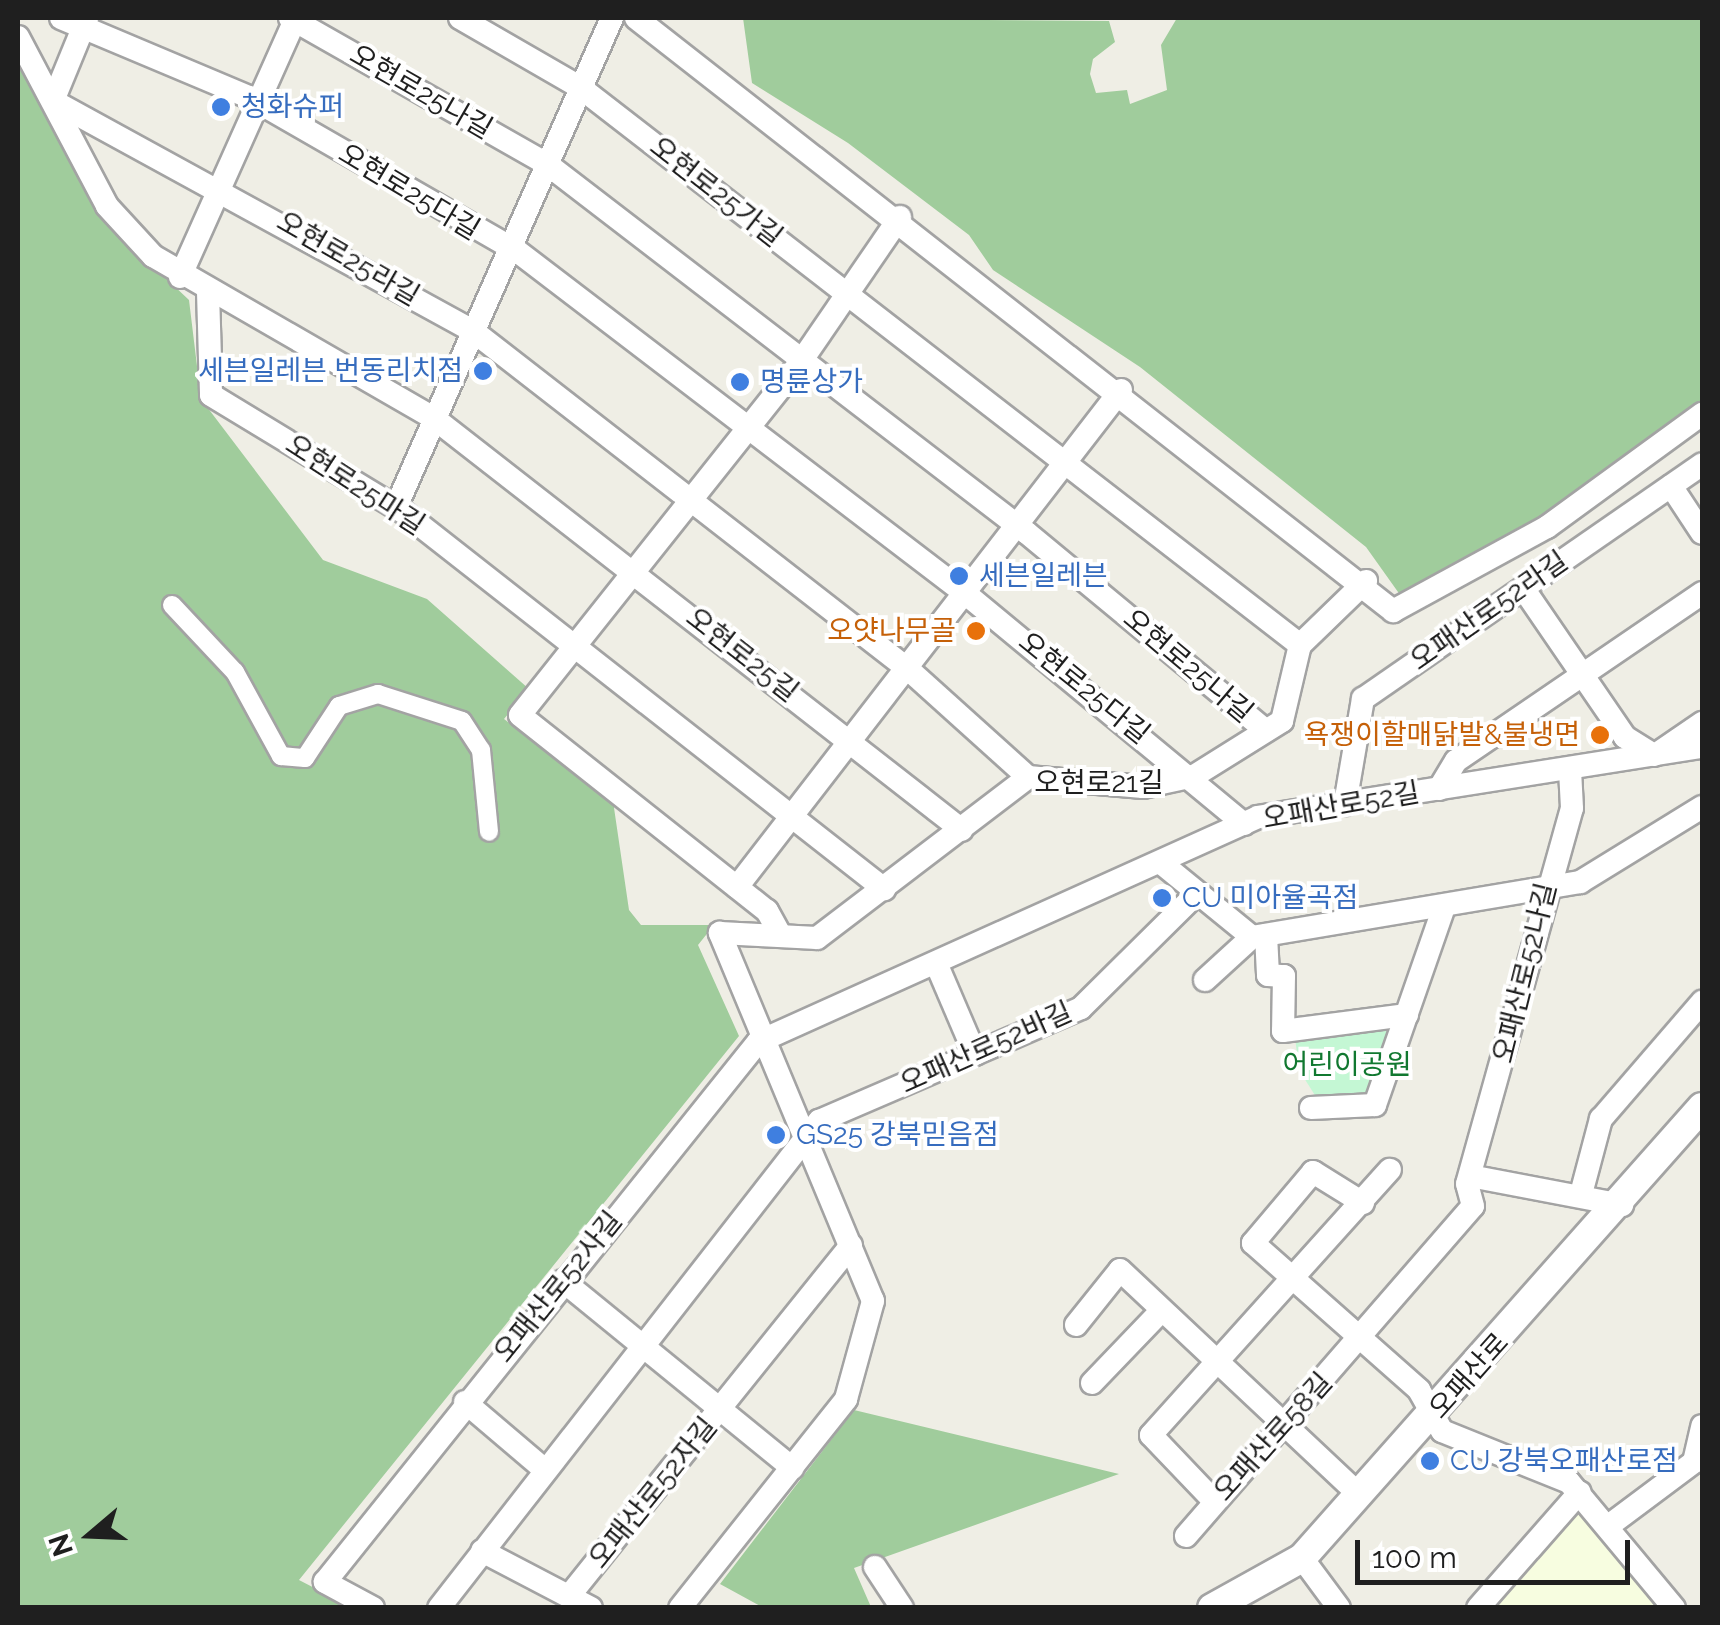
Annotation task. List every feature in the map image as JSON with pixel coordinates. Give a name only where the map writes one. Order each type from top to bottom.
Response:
[{"type":"street","name":"오현로25나길","points":[[259,102],[293,18],[547,164],[1266,731]]},
{"type":"street","name":"오현로25가길","points":[[460,18],[581,88],[1300,645]]},
{"type":"street","points":[[508,250],[612,18]]},
{"type":"street","points":[[636,18],[900,217],[1366,582],[1300,645]]},
{"type":"street","points":[[54,101],[77,20]]},
{"type":"street","name":"오현로25다길","points":[[77,20],[259,102],[508,250],[749,426],[966,594],[1194,776],[1244,824]]},
{"type":"street","name":"오현로25길","points":[[18,38],[107,206],[180,277],[435,419],[851,738],[962,830]]},
{"type":"street","name":"오현로25라길","points":[[54,101],[222,186],[473,331],[688,502],[908,669],[1028,778]]},
{"type":"street","points":[[180,277],[259,102]]},
{"type":"street","points":[[781,936],[737,887],[520,715],[800,363],[851,296],[900,217]]},
{"type":"street","name":"오현로25다길","points":[[473,331],[508,250]]},
{"type":"street","name":"오현로25마길","points":[[208,292],[211,395],[396,507],[796,813],[884,889]]},
{"type":"street","points":[[396,507],[473,331]]},
{"type":"street","points":[[737,887],[1068,464],[1121,390]]},
{"type":"street","name":"오패산로52라길","points":[[1366,582],[1392,611],[1547,526],[1702,414]]},
{"type":"street","name":"오패산로52라길","points":[[1345,804],[1364,698],[1702,464]]},
{"type":"street","points":[[1671,486],[1702,533]]},
{"type":"street","points":[[1523,588],[1625,737],[1654,756],[1702,723]]},
{"type":"street","points":[[1440,789],[1456,760],[1702,592]]},
{"type":"street","points":[[172,604],[235,672],[281,756],[305,758],[339,706],[378,694],[462,721],[481,750],[489,832]]},
{"type":"street","name":"오현로21길","points":[[758,1042],[720,933],[817,938],[1028,778],[1143,787],[1194,776],[1282,720],[1300,645]]},
{"type":"street","name":"오패산로52길","points":[[758,1042],[1244,824],[1702,747]]},
{"type":"street","name":"오패산로52나길","points":[[1470,1176],[1572,808],[1570,769]]},
{"type":"street","points":[[1206,980],[1259,936],[1548,891],[1580,882],[1702,807]]},
{"type":"street","points":[[1160,862],[1195,896],[1259,936],[1268,976],[1284,976],[1284,1031],[1406,1015]]},
{"type":"street","name":"오패산로52바길","points":[[805,1137],[819,1121],[1080,1008],[1195,896]]},
{"type":"street","points":[[1312,1108],[1375,1106],[1444,907]]},
{"type":"street","points":[[936,963],[974,1054]]},
{"type":"street","points":[[1582,1194],[1602,1119],[1702,1002]]},
{"type":"street","points":[[680,1608],[846,1399],[872,1301],[805,1137],[758,1042]]},
{"type":"street","name":"오패산로52사길","points":[[373,1608],[325,1582],[465,1402],[758,1042]]},
{"type":"street","name":"오패산로","points":[[1212,1608],[1302,1558],[1622,1204],[1702,1107]]},
{"type":"street","points":[[439,1608],[805,1137]]},
{"type":"street","points":[[1214,1502],[1151,1435],[1390,1170]]},
{"type":"street","points":[[1363,1202],[1312,1172],[1253,1243],[1419,1390],[1431,1418],[1580,1492],[1611,1524],[1674,1608]]},
{"type":"street","points":[[1470,1176],[1622,1204]]},
{"type":"street","name":"오패산로58길","points":[[1186,1536],[1473,1206],[1470,1176]]},
{"type":"street","name":"오패산로52자길","points":[[482,1551],[569,1596],[851,1245]]},
{"type":"street","points":[[1076,1324],[1120,1270],[1360,1495]]},
{"type":"street","points":[[563,1281],[643,1345]]},
{"type":"street","points":[[1092,1382],[1162,1310]]},
{"type":"street","name":"오패산로52자길","points":[[643,1345],[722,1408]]},
{"type":"street","points":[[465,1402],[545,1470]]},
{"type":"street","points":[[722,1408],[792,1468]]},
{"type":"street","points":[[1611,1524],[1694,1462],[1702,1426]]},
{"type":"street","points":[[1478,1608],[1580,1492]]},
{"type":"street","points":[[1302,1558],[1339,1608]]},
{"type":"street","points":[[875,1567],[902,1608]]},
{"type":"street","points":[[569,1596],[591,1608]]},
{"type":"shaded area","points":[[1585,1506],[1664,1608],[1491,1608]]},
{"type":"green space","points":[[743,18],[1109,21],[1115,42],[1093,59],[1090,74],[1096,93],[1127,90],[1130,104],[1167,90],[1161,45],[1177,18],[1702,18],[1702,415],[1584,500],[1403,599],[1366,547],[1140,367],[993,270],[969,235],[848,143],[752,83]]},
{"type":"green space","points":[[18,53],[98,214],[189,300],[201,399],[323,560],[427,599],[529,689],[504,719],[613,801],[629,910],[641,925],[714,925],[698,945],[739,1036],[299,1580],[351,1607],[18,1607]]},
{"type":"green space","name":"어린이공원","points":[[1407,1015],[1376,1104],[1323,1108],[1299,1070],[1294,1029]]},
{"type":"green space","points":[[854,1410],[1119,1474],[854,1568],[871,1607],[762,1607],[720,1584]]},
{"type":"place","name":"청화슈퍼","points":[[221,107]]},
{"type":"place","name":"세븐일레븐 번동리치점","points":[[483,371]]},
{"type":"place","name":"명륜상가","points":[[740,382]]},
{"type":"place","name":"세븐일레븐","points":[[959,576]]},
{"type":"place","name":"오얏나무골","points":[[976,631]]},
{"type":"place","name":"욕쟁이할매닭발&불냉면","points":[[1600,735]]},
{"type":"place","name":"CU 미아율곡점","points":[[1162,898]]},
{"type":"place","name":"GS25 강북믿음점","points":[[776,1135]]},
{"type":"place","name":"CU 강북오패산로점","points":[[1430,1461]]}]
